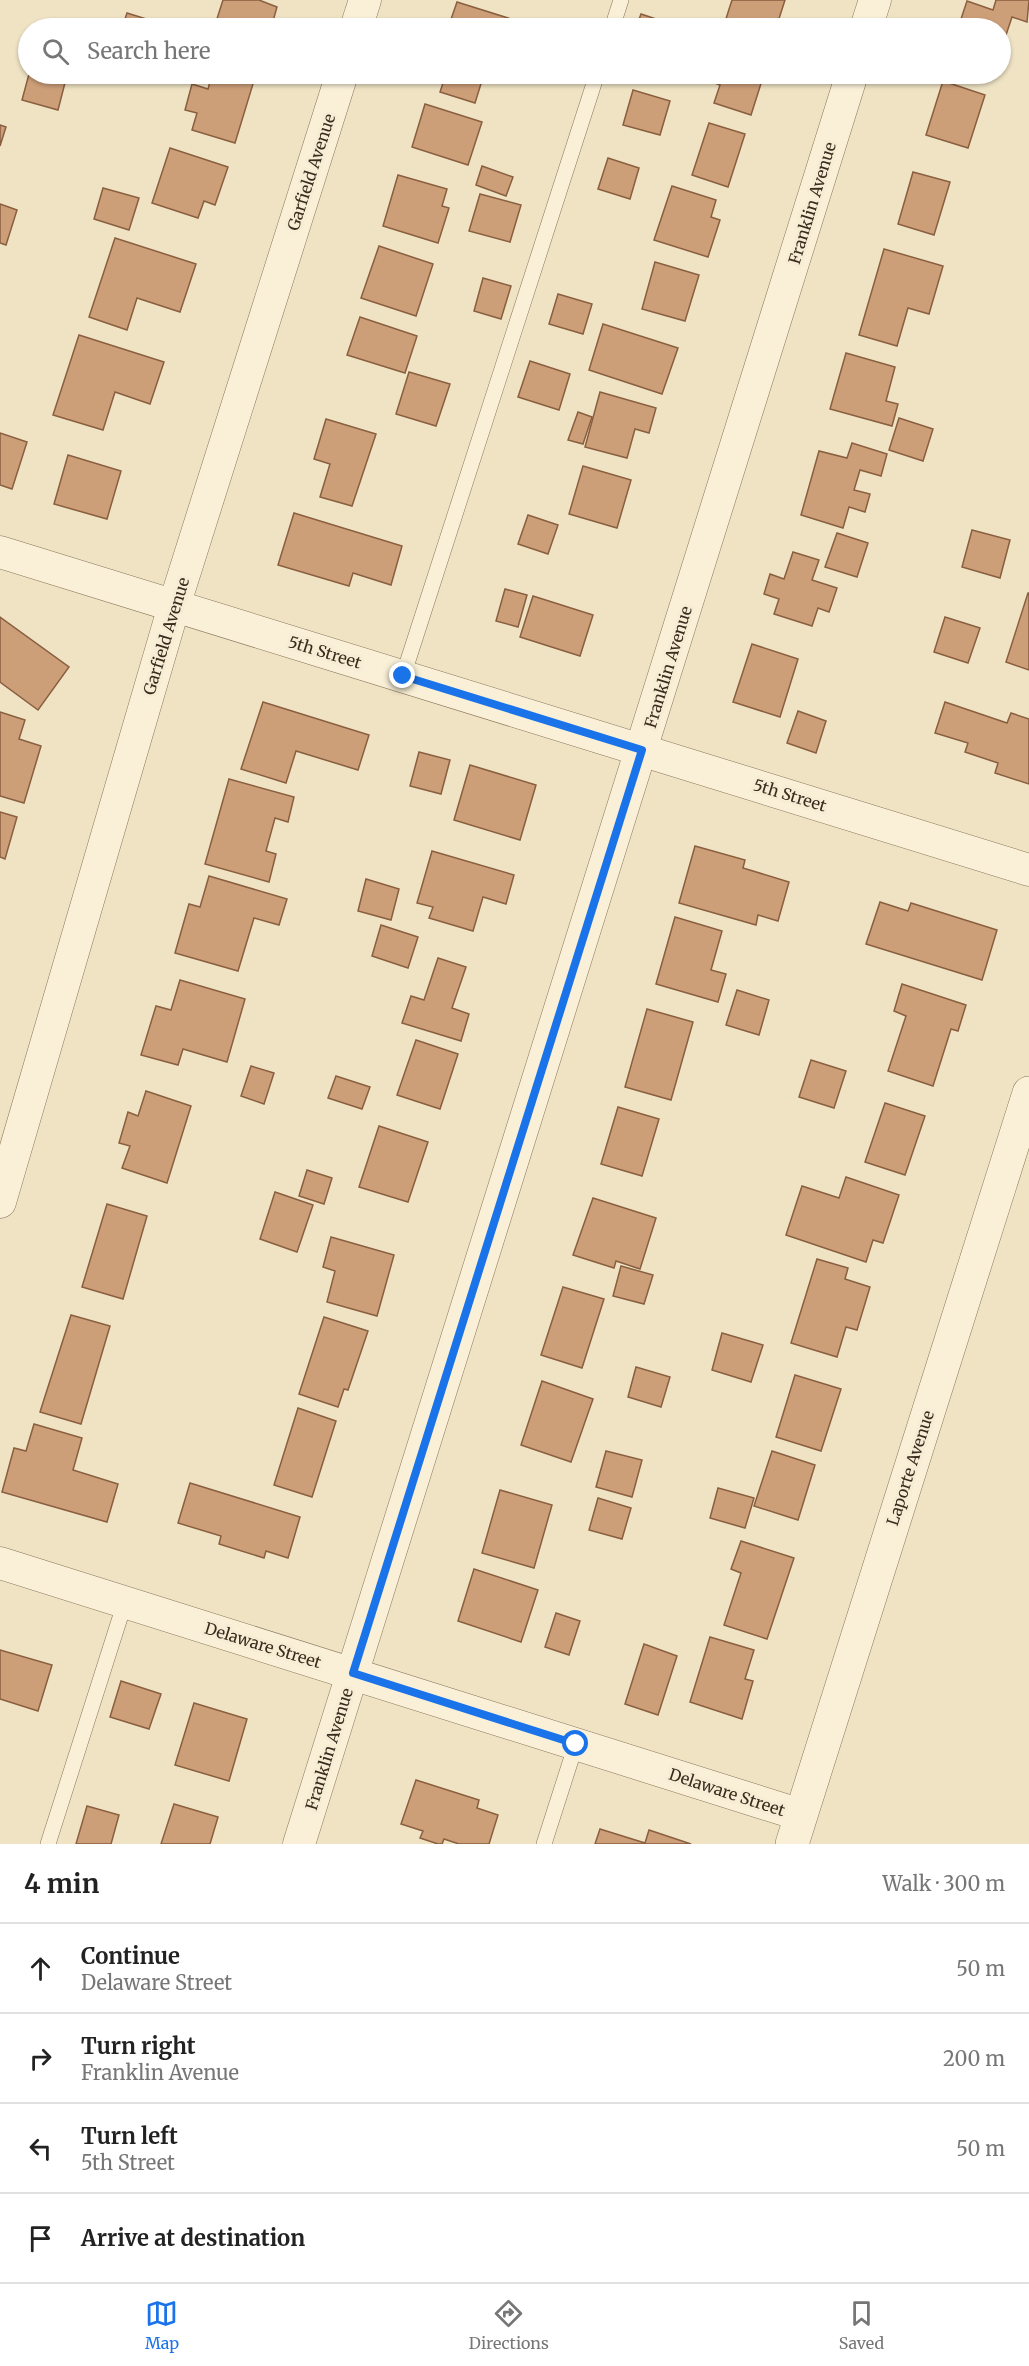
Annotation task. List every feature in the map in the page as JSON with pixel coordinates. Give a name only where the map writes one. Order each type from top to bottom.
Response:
[{"type":"street","points":[[359,18],[365,0]]},
{"type":"street","points":[[869,18],[874,0]]},
{"type":"street","name":"Garfield Avenue","points":[[0,1202],[174,606],[339,84]]},
{"type":"street","name":"Franklin Avenue","points":[[299,1844],[849,84]]},
{"type":"street","name":"5th Street","points":[[0,552],[1029,870]]},
{"type":"street","name":"Laporte Avenue","points":[[796,1829],[1029,1093]]},
{"type":"street","name":"Delaware Street","points":[[0,1563],[576,1744],[796,1829]]},
{"type":"lane","points":[[615,18],[621,0]]},
{"type":"lane","points":[[403,676],[594,84]]},
{"type":"lane","points":[[48,1844],[125,1602]]},
{"type":"lane","points":[[544,1844],[576,1744]]},
{"type":"building","points":[[223,0],[259,0],[277,7],[274,18],[217,18]]},
{"type":"building","points":[[732,0],[785,0],[779,18],[726,18]]},
{"type":"building","points":[[996,0],[1029,0],[1027,22],[1012,17],[1011,20],[1011,18],[961,18],[967,1],[993,10]]},
{"type":"building","points":[[457,2],[508,18],[451,18]]},
{"type":"building","points":[[127,13],[143,18],[125,18]]},
{"type":"building","points":[[641,14],[653,18],[640,18]]},
{"type":"building","points":[[26,84],[65,84],[58,110],[22,100]]},
{"type":"building","points":[[192,84],[208,89],[209,84],[253,84],[235,143],[192,130],[197,113],[185,110]]},
{"type":"building","points":[[443,84],[481,84],[475,103],[440,92]]},
{"type":"building","points":[[717,84],[761,84],[751,115],[714,103],[720,85]]},
{"type":"building","points":[[942,84],[952,84],[985,95],[968,148],[926,135]]},
{"type":"building","points":[[633,90],[670,101],[660,135],[623,125]]},
{"type":"building","points":[[425,104],[482,122],[468,165],[412,147]]},
{"type":"building","points":[[709,123],[745,134],[728,187],[692,175]]},
{"type":"building","points":[[0,125],[6,127],[0,146]]},
{"type":"building","points":[[170,148],[228,167],[215,205],[204,201],[198,218],[152,203]]},
{"type":"building","points":[[608,158],[639,168],[630,199],[598,189]]},
{"type":"building","points":[[482,166],[513,177],[506,196],[476,185]]},
{"type":"building","points":[[913,172],[950,182],[934,235],[898,224]]},
{"type":"building","points":[[398,175],[447,189],[442,206],[449,208],[438,243],[383,226]]},
{"type":"building","points":[[672,186],[716,200],[711,217],[720,220],[708,257],[654,240]]},
{"type":"building","points":[[103,188],[139,198],[129,230],[94,219]]},
{"type":"building","points":[[480,194],[521,205],[510,242],[469,231]]},
{"type":"building","points":[[0,204],[17,210],[6,245],[0,243]]},
{"type":"building","points":[[115,238],[196,264],[180,312],[137,298],[127,330],[89,317]]},
{"type":"building","points":[[379,246],[433,264],[416,316],[361,298]]},
{"type":"building","points":[[884,249],[943,266],[929,314],[908,308],[897,346],[859,335]]},
{"type":"building","points":[[655,262],[699,275],[685,321],[642,309]]},
{"type":"building","points":[[483,278],[511,286],[501,319],[474,311]]},
{"type":"building","points":[[558,294],[592,304],[583,334],[549,324]]},
{"type":"building","points":[[360,317],[417,336],[405,373],[347,355]]},
{"type":"building","points":[[603,324],[678,348],[662,394],[589,370]]},
{"type":"building","points":[[79,335],[164,362],[150,404],[115,392],[103,430],[53,415]]},
{"type":"building","points":[[846,353],[895,367],[886,401],[898,404],[892,426],[830,409]]},
{"type":"building","points":[[530,361],[570,374],[559,410],[518,397]]},
{"type":"building","points":[[409,372],[450,384],[436,426],[396,414]]},
{"type":"building","points":[[600,392],[656,408],[649,433],[635,429],[627,458],[585,447]]},
{"type":"building","points":[[578,412],[592,417],[583,444],[568,440]]},
{"type":"building","points":[[899,418],[933,429],[923,461],[889,450]]},
{"type":"building","points":[[326,419],[376,434],[352,506],[320,497],[330,464],[314,459]]},
{"type":"building","points":[[0,433],[27,442],[12,489],[0,485]]},
{"type":"building","points":[[852,443],[887,454],[881,476],[860,470],[854,490],[870,494],[865,512],[849,507],[843,528],[801,515],[819,451],[847,458]]},
{"type":"building","points":[[68,455],[121,471],[107,519],[54,504]]},
{"type":"building","points":[[583,466],[631,480],[617,528],[569,514]]},
{"type":"building","points":[[294,513],[402,546],[391,585],[353,573],[349,586],[278,565]]},
{"type":"building","points":[[528,515],[558,525],[548,554],[518,544]]},
{"type":"building","points":[[972,530],[1010,540],[1000,578],[962,567]]},
{"type":"building","points":[[837,533],[868,543],[857,577],[825,567]]},
{"type":"building","points":[[793,552],[819,560],[812,580],[837,588],[829,612],[818,608],[812,626],[774,614],[779,599],[764,594],[770,574],[784,579]]},
{"type":"building","points":[[505,589],[527,595],[518,627],[496,621]]},
{"type":"building","points":[[1029,593],[1029,670],[1006,662]]},
{"type":"building","points":[[533,596],[593,615],[580,656],[520,637]]},
{"type":"building","points":[[0,617],[69,667],[38,710],[0,682]]},
{"type":"building","points":[[945,617],[980,628],[968,663],[934,652]]},
{"type":"building","points":[[752,644],[798,659],[780,717],[733,702]]},
{"type":"building","points":[[263,702],[369,735],[358,770],[296,751],[286,783],[241,769]]},
{"type":"building","points":[[945,702],[1007,723],[1011,713],[1029,719],[1029,784],[995,773],[998,763],[965,752],[968,743],[935,733]]},
{"type":"building","points":[[798,711],[826,721],[816,753],[787,743]]},
{"type":"building","points":[[0,712],[25,720],[19,739],[41,746],[24,803],[0,796]]},
{"type":"building","points":[[419,752],[450,760],[441,794],[410,786]]},
{"type":"building","points":[[470,765],[536,785],[520,840],[454,820]]},
{"type":"building","points":[[229,779],[294,797],[288,822],[275,818],[266,851],[276,854],[269,882],[205,864]]},
{"type":"building","points":[[0,812],[17,817],[5,859],[0,857]]},
{"type":"building","points":[[695,846],[745,860],[743,868],[789,882],[778,921],[758,915],[756,925],[679,903]]},
{"type":"building","points":[[432,851],[514,875],[506,904],[483,897],[473,931],[429,918],[433,907],[417,903]]},
{"type":"building","points":[[209,876],[287,899],[279,925],[254,918],[238,971],[175,953],[189,904],[200,907]]},
{"type":"building","points":[[366,879],[399,889],[391,920],[358,911]]},
{"type":"building","points":[[880,902],[908,911],[911,903],[997,930],[982,980],[866,944]]},
{"type":"building","points":[[675,917],[722,931],[711,970],[726,974],[718,1002],[656,984]]},
{"type":"building","points":[[381,925],[418,937],[408,968],[372,956]]},
{"type":"building","points":[[438,958],[466,967],[452,1008],[469,1014],[461,1041],[402,1023],[411,996],[424,1000]]},
{"type":"building","points":[[180,980],[245,999],[227,1062],[183,1049],[178,1065],[141,1055],[156,1006],[171,1010]]},
{"type":"building","points":[[902,984],[966,1005],[958,1031],[951,1029],[933,1086],[888,1071],[906,1016],[894,1011]]},
{"type":"building","points":[[737,990],[769,1000],[759,1035],[726,1025]]},
{"type":"building","points":[[647,1009],[693,1022],[671,1100],[625,1087]]},
{"type":"building","points":[[416,1040],[458,1054],[440,1109],[397,1095]]},
{"type":"building","points":[[811,1060],[846,1071],[834,1108],[799,1097]]},
{"type":"building","points":[[251,1066],[274,1073],[264,1104],[241,1096]]},
{"type":"building","points":[[336,1076],[370,1087],[362,1109],[328,1098]]},
{"type":"building","points":[[146,1091],[191,1106],[167,1183],[122,1168],[130,1146],[119,1143],[128,1112],[138,1116]]},
{"type":"building","points":[[885,1103],[925,1116],[905,1175],[865,1162]]},
{"type":"building","points":[[618,1107],[659,1119],[642,1176],[601,1164]]},
{"type":"building","points":[[379,1126],[428,1142],[408,1202],[359,1187]]},
{"type":"building","points":[[307,1170],[332,1178],[324,1204],[299,1196]]},
{"type":"building","points":[[846,1177],[899,1195],[883,1243],[873,1240],[866,1262],[786,1235],[802,1186],[839,1198]]},
{"type":"building","points":[[275,1192],[313,1205],[297,1252],[260,1239]]},
{"type":"building","points":[[593,1198],[656,1218],[640,1269],[616,1261],[614,1268],[573,1255]]},
{"type":"building","points":[[107,1204],[147,1216],[123,1299],[82,1287]]},
{"type":"building","points":[[331,1237],[394,1255],[377,1316],[327,1302],[335,1271],[323,1267]]},
{"type":"building","points":[[817,1259],[848,1268],[845,1279],[870,1287],[857,1330],[846,1327],[837,1357],[791,1343]]},
{"type":"building","points":[[621,1266],[653,1275],[644,1304],[613,1296]]},
{"type":"building","points":[[563,1287],[604,1299],[582,1368],[541,1355]]},
{"type":"building","points":[[71,1315],[110,1326],[81,1424],[40,1412]]},
{"type":"building","points":[[324,1317],[368,1331],[348,1390],[344,1389],[338,1407],[299,1394]]},
{"type":"building","points":[[722,1333],[763,1345],[751,1382],[712,1370]]},
{"type":"building","points":[[636,1367],[670,1377],[661,1407],[628,1397]]},
{"type":"building","points":[[795,1375],[841,1389],[821,1451],[776,1437]]},
{"type":"building","points":[[542,1381],[593,1399],[571,1462],[521,1445]]},
{"type":"building","points":[[298,1408],[336,1421],[312,1497],[274,1485]]},
{"type":"building","points":[[34,1424],[82,1438],[73,1470],[118,1484],[107,1522],[2,1492],[14,1448],[26,1451]]},
{"type":"building","points":[[606,1451],[642,1460],[632,1497],[596,1487]]},
{"type":"building","points":[[772,1451],[815,1465],[798,1520],[754,1506]]},
{"type":"building","points":[[190,1483],[300,1517],[288,1558],[266,1551],[264,1558],[219,1544],[221,1536],[178,1523]]},
{"type":"building","points":[[718,1488],[754,1498],[745,1528],[710,1518]]},
{"type":"building","points":[[500,1490],[552,1505],[534,1568],[482,1553]]},
{"type":"building","points":[[598,1498],[631,1508],[622,1539],[589,1530]]},
{"type":"building","points":[[741,1541],[794,1558],[767,1639],[724,1625],[741,1573],[731,1569]]},
{"type":"building","points":[[474,1569],[538,1590],[521,1642],[458,1621]]},
{"type":"building","points":[[556,1613],[580,1621],[569,1655],[545,1647]]},
{"type":"building","points":[[710,1637],[754,1650],[745,1679],[753,1681],[742,1719],[690,1702]]},
{"type":"building","points":[[644,1644],[677,1656],[658,1715],[625,1704]]},
{"type":"building","points":[[0,1650],[52,1665],[38,1711],[0,1699]]},
{"type":"building","points":[[121,1681],[161,1694],[149,1729],[110,1717]]},
{"type":"building","points":[[194,1703],[247,1719],[229,1781],[175,1765]]},
{"type":"building","points":[[416,1780],[479,1800],[477,1808],[498,1815],[489,1844],[459,1844],[444,1839],[442,1844],[438,1844],[420,1838],[423,1831],[401,1824]]},
{"type":"building","points":[[174,1804],[218,1817],[210,1844],[161,1844]]},
{"type":"building","points":[[87,1806],[119,1815],[111,1844],[76,1844]]},
{"type":"building","points":[[600,1829],[645,1843],[649,1830],[691,1844],[595,1844]]},
{"type":"route","points":[[403,676],[642,750],[353,1673],[576,1744]]}]
